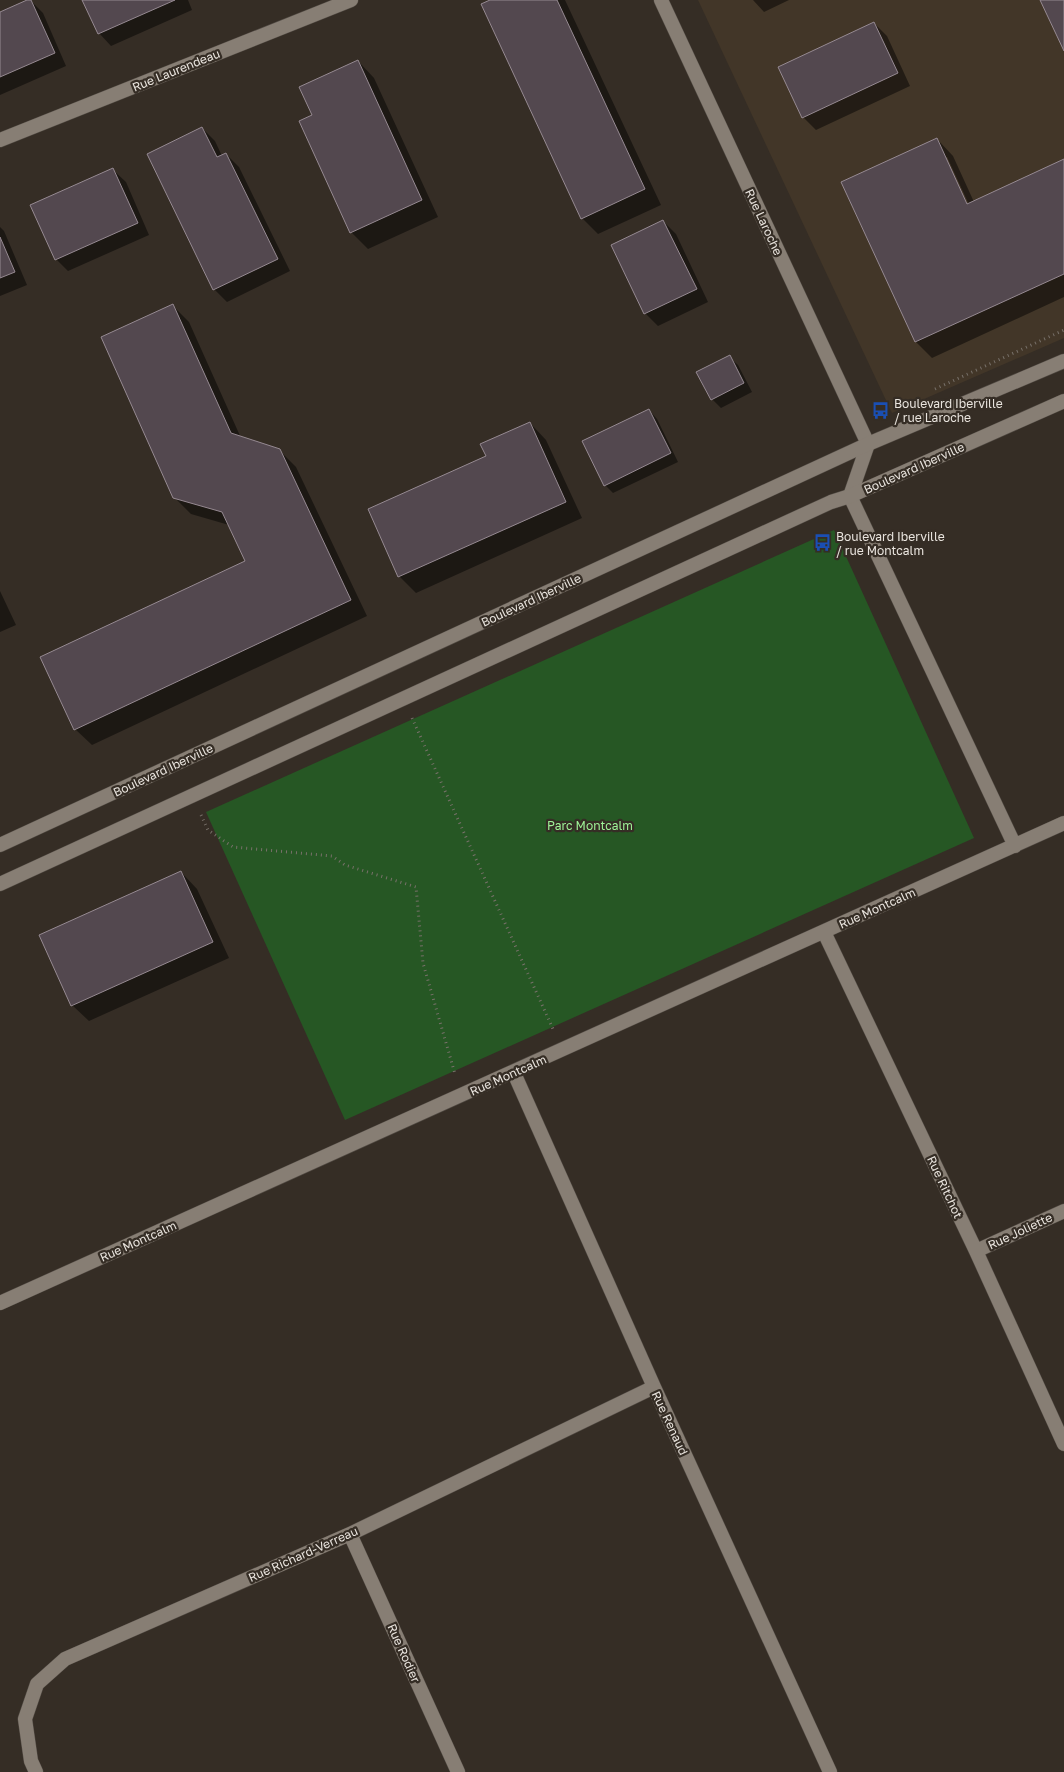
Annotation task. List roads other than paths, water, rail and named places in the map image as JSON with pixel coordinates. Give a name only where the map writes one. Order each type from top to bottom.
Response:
[{"type":"street","name":"Rue Laurendeau","points":[[0,140],[351,0]]},
{"type":"street","name":"Rue Laroche","points":[[661,0],[868,444]]},
{"type":"street","name":"Boulevard Iberville","points":[[0,845],[868,444],[1064,361]]},
{"type":"street","name":"Boulevard Iberville","points":[[0,884],[831,502],[850,496],[1064,401]]},
{"type":"street","points":[[868,444],[850,496],[1015,846]]},
{"type":"street","name":"Rue Montcalm","points":[[0,1303],[1064,824]]},
{"type":"street","name":"Rue Ritchot","points":[[824,932],[976,1252],[1064,1444]]},
{"type":"street","name":"Rue Renaud","points":[[514,1073],[654,1387],[830,1772]]},
{"type":"street","name":"Rue Joliette","points":[[976,1252],[1064,1211]]},
{"type":"street","name":"Rue Richard-Verreau","points":[[36,1772],[30,1761],[25,1719],[37,1684],[65,1659],[350,1534],[654,1387]]},
{"type":"street","name":"Rue Rodier","points":[[350,1534],[458,1772]]},
{"type":"place","name":"Boulevard Iberville / rue Laroche","points":[[880,410]]},
{"type":"place","name":"Boulevard Iberville / rue Montcalm","points":[[822,543]]},
{"type":"park label","name":"Parc Montcalm","points":[[590,825]]}]
